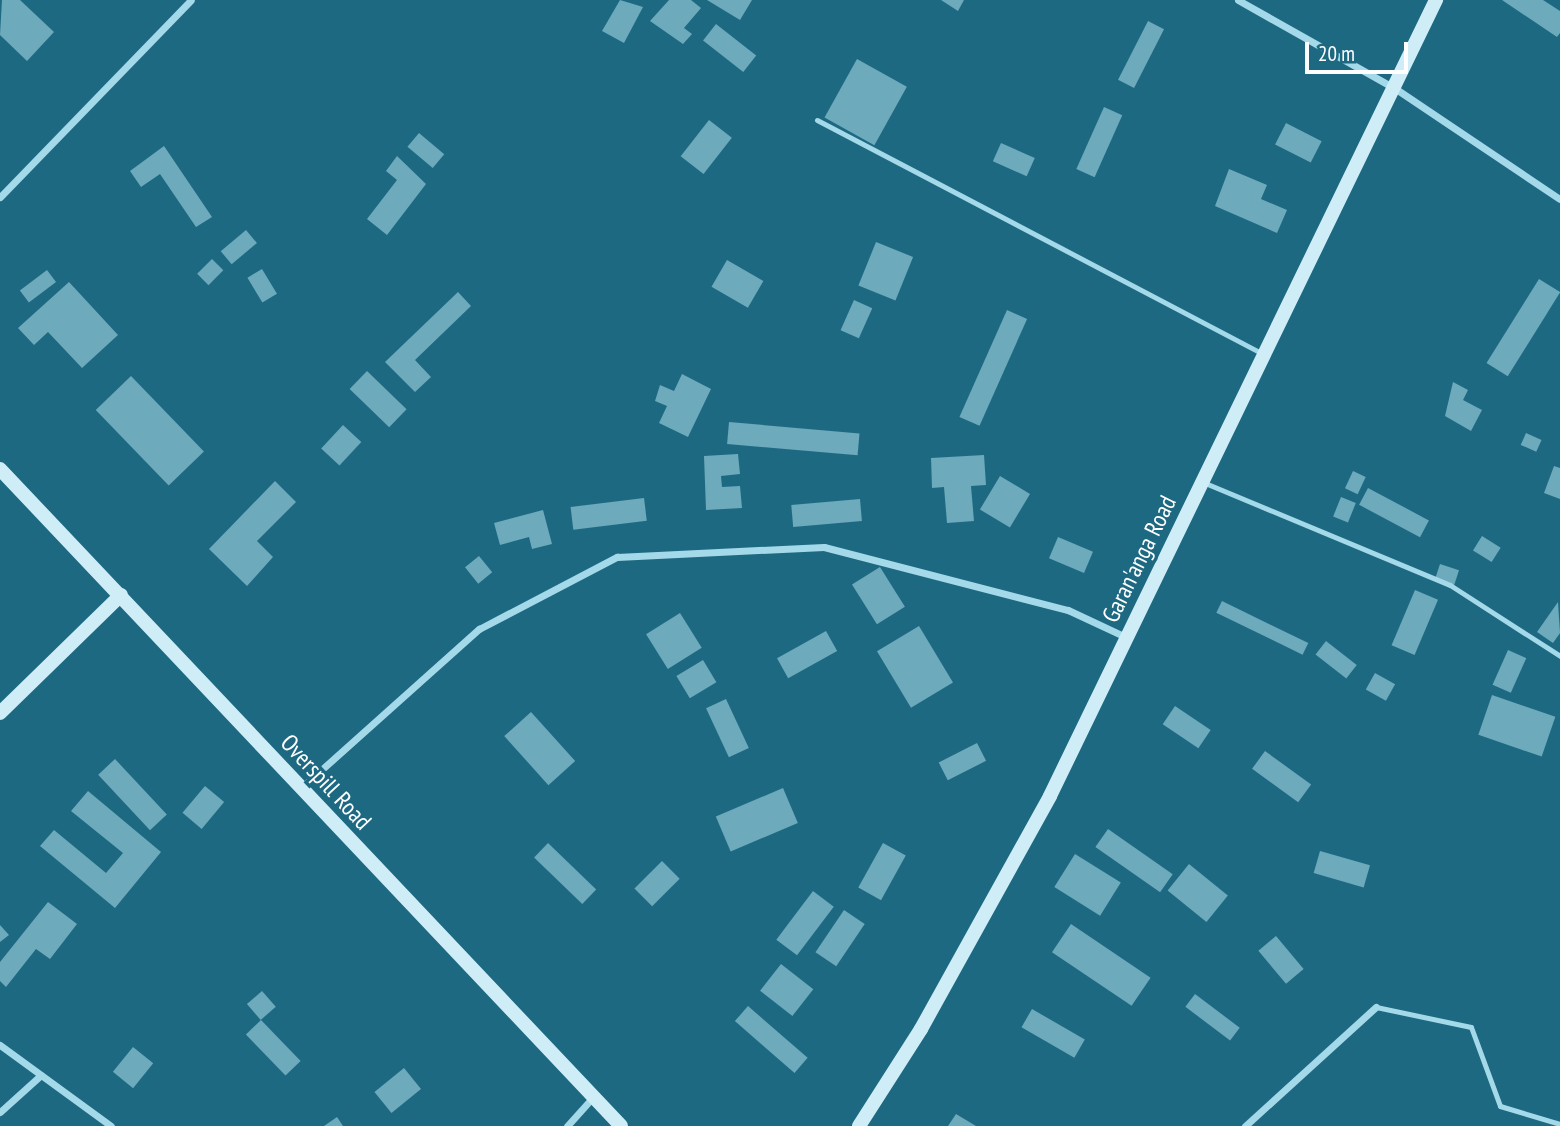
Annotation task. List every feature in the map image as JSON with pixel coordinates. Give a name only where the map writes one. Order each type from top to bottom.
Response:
[{"type":"street","points":[[0,197],[191,0]]},
{"type":"street","points":[[1238,0],[1396,89],[1560,199]]},
{"type":"street","name":"Garan'anga Road","points":[[859,1126],[1006,877],[1396,89],[1436,0]]},
{"type":"street","name":"Overspill Road","points":[[0,469],[621,1126]]},
{"type":"street","points":[[301,789],[479,629],[617,557],[824,547],[1068,610],[1126,637]]},
{"type":"street","points":[[0,713],[121,595]]},
{"type":"street","points":[[1245,1126],[1376,1007]]},
{"type":"street","points":[[0,1045],[111,1126]]},
{"type":"street","points":[[0,1112],[41,1075]]},
{"type":"street","points":[[567,1126],[593,1097]]},
{"type":"lane","points":[[817,120],[1263,354]]},
{"type":"lane","points":[[1202,482],[1450,585],[1560,656]]},
{"type":"lane","points":[[1376,1007],[1471,1027],[1500,1106],[1560,1124]]},
{"type":"building","points":[[2,0],[20,0],[54,32],[27,61],[0,35]]},
{"type":"building","points":[[620,0],[643,7],[624,43],[602,31]]},
{"type":"building","points":[[669,0],[691,0],[701,8],[684,28],[692,34],[683,44],[650,21]]},
{"type":"building","points":[[707,0],[752,0],[740,20]]},
{"type":"building","points":[[941,0],[964,0],[958,11]]},
{"type":"building","points":[[1502,0],[1543,0],[1560,11],[1560,33],[1557,37]]},
{"type":"building","points":[[1148,21],[1164,29],[1134,88],[1118,80]]},
{"type":"building","points":[[716,24],[756,55],[743,72],[703,41]]},
{"type":"building","points":[[857,59],[907,87],[874,145],[825,118]]},
{"type":"building","points":[[1104,107],[1122,115],[1095,177],[1076,169]]},
{"type":"building","points":[[709,120],[732,138],[704,174],[681,156]]},
{"type":"building","points":[[1286,123],[1322,141],[1311,163],[1275,144]]},
{"type":"building","points":[[419,133],[444,154],[433,168],[407,147]]},
{"type":"building","points":[[1001,143],[1035,158],[1027,176],[993,161]]},
{"type":"building","points":[[164,146],[212,217],[196,227],[160,174],[141,187],[130,171]]},
{"type":"building","points":[[397,156],[426,184],[387,235],[367,219],[397,180],[386,171]]},
{"type":"building","points":[[1229,169],[1267,185],[1261,199],[1287,210],[1277,233],[1215,206]]},
{"type":"building","points":[[246,230],[257,243],[232,264],[221,251]]},
{"type":"building","points":[[876,242],[913,257],[895,301],[858,286]]},
{"type":"building","points":[[212,259],[223,270],[208,285],[197,274]]},
{"type":"building","points":[[727,260],[763,281],[748,308],[712,287]]},
{"type":"building","points":[[262,269],[277,294],[262,303],[247,278]]},
{"type":"building","points":[[47,270],[56,282],[29,302],[20,290]]},
{"type":"building","points":[[1539,279],[1560,293],[1508,376],[1487,363]]},
{"type":"building","points":[[69,282],[118,335],[82,368],[48,332],[34,345],[18,328]]},
{"type":"building","points":[[458,292],[471,306],[415,360],[431,377],[415,392],[385,362]]},
{"type":"building","points":[[854,300],[872,308],[859,338],[841,330]]},
{"type":"building","points":[[1007,310],[1027,319],[980,426],[959,417]]},
{"type":"building","points":[[367,371],[407,409],[389,427],[350,389]]},
{"type":"building","points":[[682,374],[711,389],[688,437],[659,423],[667,406],[655,401],[660,385],[674,391]]},
{"type":"building","points":[[131,376],[204,452],[169,486],[96,410]]},
{"type":"building","points":[[1453,382],[1468,390],[1463,400],[1482,410],[1471,431],[1445,416]]},
{"type":"building","points":[[729,422],[860,433],[858,455],[727,444]]},
{"type":"building","points":[[343,425],[361,442],[339,465],[321,448]]},
{"type":"building","points":[[1526,433],[1542,440],[1536,452],[1521,445]]},
{"type":"building","points":[[738,454],[740,474],[721,476],[722,487],[740,486],[742,508],[706,510],[704,456]]},
{"type":"building","points":[[984,455],[986,485],[971,486],[974,521],[947,523],[944,487],[932,488],[931,458]]},
{"type":"building","points":[[1554,466],[1560,468],[1560,499],[1544,493]]},
{"type":"building","points":[[1353,471],[1366,477],[1358,494],[1345,488]]},
{"type":"building","points":[[1000,476],[1030,494],[1010,527],[980,509]]},
{"type":"building","points":[[275,481],[296,502],[257,541],[273,557],[247,586],[209,549]]},
{"type":"building","points":[[1368,488],[1429,520],[1420,537],[1359,505]]},
{"type":"building","points":[[1341,497],[1356,503],[1348,522],[1333,516]]},
{"type":"building","points":[[644,498],[647,521],[573,530],[571,507]]},
{"type":"building","points":[[860,499],[862,521],[793,527],[791,505]]},
{"type":"building","points":[[543,510],[552,544],[532,549],[529,537],[500,545],[494,523]]},
{"type":"building","points":[[1482,536],[1501,548],[1492,562],[1473,550]]},
{"type":"building","points":[[1058,537],[1093,552],[1084,573],[1049,558]]},
{"type":"building","points":[[479,556],[492,572],[478,584],[465,567]]},
{"type":"building","points":[[1440,564],[1459,570],[1453,587],[1434,581]]},
{"type":"building","points":[[880,567],[905,607],[877,624],[852,584]]},
{"type":"building","points":[[1415,590],[1438,600],[1415,655],[1392,645]]},
{"type":"building","points":[[1222,601],[1308,643],[1303,655],[1216,613]]},
{"type":"building","points":[[1558,602],[1560,633],[1553,643],[1537,632]]},
{"type":"building","points":[[680,613],[702,648],[668,669],[646,634]]},
{"type":"building","points":[[919,626],[953,683],[911,708],[877,651]]},
{"type":"building","points":[[826,631],[837,651],[788,678],[777,658]]},
{"type":"building","points":[[1326,641],[1357,665],[1346,678],[1316,654]]},
{"type":"building","points":[[1508,650],[1526,658],[1511,693],[1493,685]]},
{"type":"building","points":[[703,660],[716,682],[690,698],[676,676]]},
{"type":"building","points":[[1375,673],[1395,684],[1386,701],[1366,690]]},
{"type":"building","points":[[1492,695],[1555,717],[1542,757],[1478,735]]},
{"type":"building","points":[[726,699],[749,748],[729,757],[706,708]]},
{"type":"building","points":[[1175,706],[1211,730],[1198,748],[1163,724]]},
{"type":"building","points":[[531,712],[575,761],[548,785],[504,736]]},
{"type":"building","points":[[977,743],[986,761],[948,780],[939,763]]},
{"type":"building","points":[[1265,751],[1311,785],[1298,802],[1252,769]]},
{"type":"building","points":[[115,759],[167,815],[150,830],[98,775]]},
{"type":"building","points":[[205,786],[224,802],[202,829],[183,813]]},
{"type":"building","points":[[783,788],[798,823],[731,852],[716,817]]},
{"type":"building","points":[[88,791],[161,852],[115,908],[40,846],[54,830],[106,873],[123,853],[71,811]]},
{"type":"building","points":[[1108,829],[1173,874],[1160,892],[1095,847]]},
{"type":"building","points":[[548,843],[596,890],[582,904],[534,857]]},
{"type":"building","points":[[883,843],[906,856],[881,900],[858,888]]},
{"type":"building","points":[[1320,851],[1370,865],[1364,887],[1314,873]]},
{"type":"building","points":[[1075,854],[1121,883],[1100,916],[1054,887]]},
{"type":"building","points":[[662,861],[680,879],[652,906],[634,889]]},
{"type":"building","points":[[1189,864],[1228,895],[1206,922],[1168,890]]},
{"type":"building","points":[[813,891],[834,907],[797,955],[776,940]]},
{"type":"building","points":[[48,902],[77,924],[50,959],[36,949],[6,987],[0,981],[0,962]]},
{"type":"building","points":[[844,910],[865,924],[836,966],[815,952]]},
{"type":"building","points":[[1071,924],[1151,978],[1132,1006],[1052,952]]},
{"type":"building","points":[[0,925],[9,935],[0,942]]},
{"type":"building","points":[[1276,936],[1304,969],[1286,984],[1258,951]]},
{"type":"building","points":[[781,964],[813,989],[792,1016],[760,991]]},
{"type":"building","points":[[262,991],[276,1007],[261,1020],[247,1004]]},
{"type":"building","points":[[1195,994],[1240,1028],[1230,1040],[1185,1007]]},
{"type":"building","points":[[748,1006],[808,1058],[795,1073],[735,1021]]},
{"type":"building","points":[[1032,1009],[1085,1040],[1074,1058],[1022,1027]]},
{"type":"building","points":[[261,1020],[301,1061],[285,1076],[246,1035]]},
{"type":"building","points":[[133,1047],[153,1063],[133,1088],[113,1072]]},
{"type":"building","points":[[404,1068],[421,1089],[391,1113],[374,1092]]},
{"type":"building","points":[[956,1114],[976,1126],[948,1126]]},
{"type":"building","points":[[337,1117],[343,1126],[324,1126]]}]
